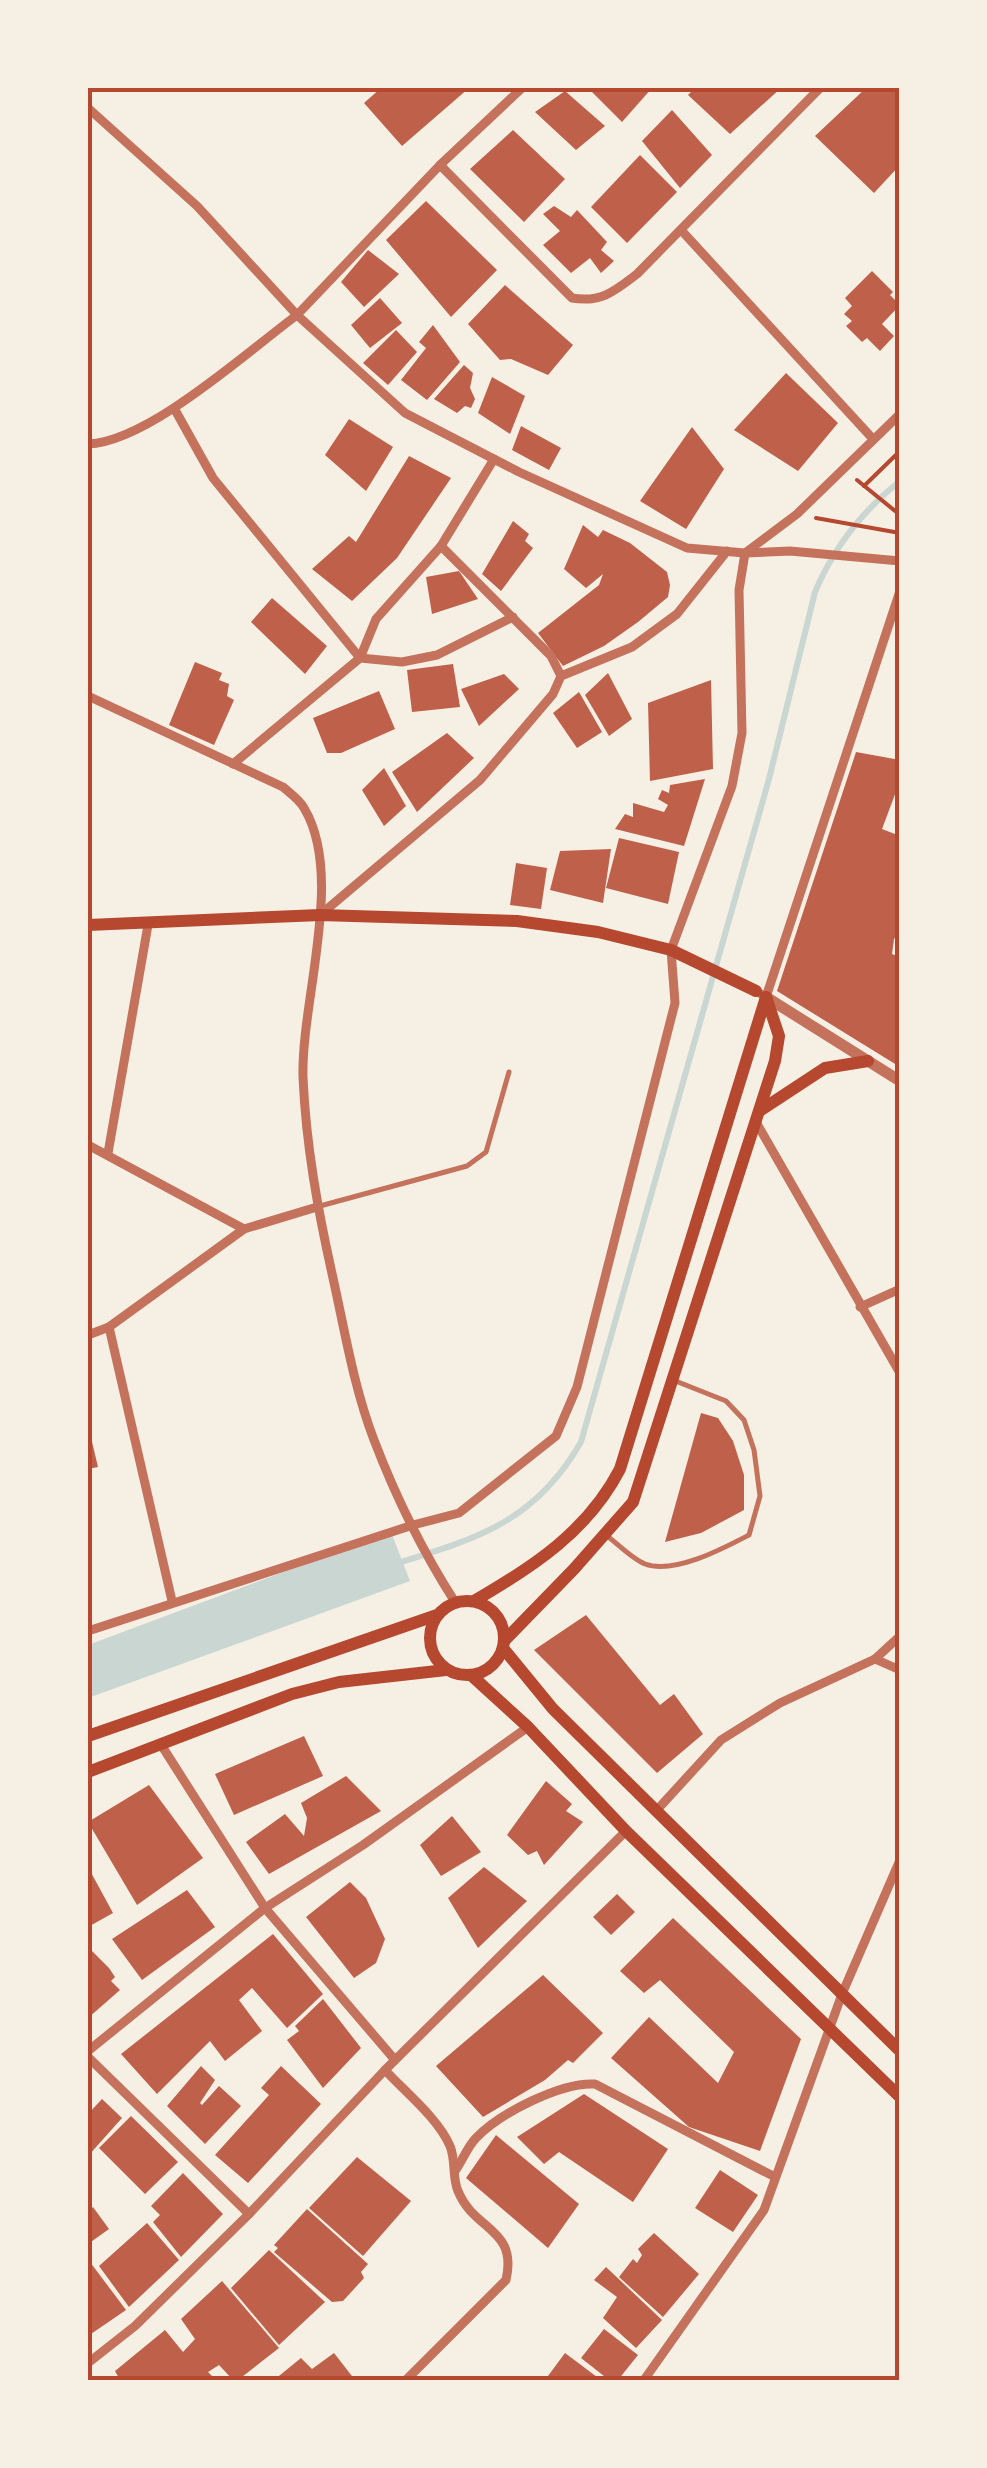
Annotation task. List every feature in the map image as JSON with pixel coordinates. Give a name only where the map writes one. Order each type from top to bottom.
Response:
[{"type":"main road","points":[[88,925],[320,915],[517,921],[598,932],[671,950],[761,994],[779,1036],[757,1117],[633,1502],[504,1644],[490,1667],[471,1675]]},
{"type":"main road","points":[[474,1601],[558,1547],[608,1494],[620,1468],[761,994]]},
{"type":"main road","points":[[757,1117],[825,1068],[868,1062]]},
{"type":"main road","points":[[88,1736],[436,1615],[455,1602],[486,1605],[497,1615],[504,1644],[553,1709],[900,2051]]},
{"type":"main road","points":[[436,1615],[429,1634],[430,1647],[446,1670]]},
{"type":"main road","points":[[88,1772],[292,1694],[339,1682],[446,1670],[471,1675],[528,1727],[626,1832],[900,2097]]},
{"type":"street","points":[[88,444],[105,443],[174,408],[297,315],[440,165],[522,88]]},
{"type":"street","points":[[440,165],[572,298],[589,301],[610,296],[681,230],[820,88]]},
{"type":"street","points":[[88,108],[196,206],[297,315],[405,413],[494,459],[687,548],[790,551],[900,561]]},
{"type":"street","points":[[681,230],[873,439]]},
{"type":"street","points":[[174,408],[214,478],[360,658],[402,662],[437,655],[513,617]]},
{"type":"street","points":[[88,1631],[172,1601],[459,1514],[556,1436],[577,1388],[675,1003],[671,950],[732,786],[742,733],[739,590],[746,552],[797,514],[900,414]]},
{"type":"street","points":[[234,764],[360,658],[376,618],[441,546],[494,459]]},
{"type":"street","points":[[441,546],[552,656],[561,676]]},
{"type":"street","points":[[320,915],[480,780],[553,694],[561,676],[632,647],[677,614],[727,551]]},
{"type":"street","points":[[900,591],[761,994],[900,1082]]},
{"type":"street","points":[[88,696],[283,787],[304,805],[320,856],[320,915],[303,1072],[308,1156],[357,1386],[374,1440],[438,1576],[455,1602]]},
{"type":"street","points":[[108,1153],[148,924]]},
{"type":"street","points":[[757,1117],[900,1373]]},
{"type":"street","points":[[88,1144],[244,1229]]},
{"type":"street","points":[[88,1335],[109,1327],[244,1229],[318,1207]]},
{"type":"street","points":[[860,1307],[900,1289]]},
{"type":"street","points":[[109,1327],[172,1601]]},
{"type":"street","points":[[656,1811],[721,1740],[780,1703],[874,1659],[900,1636]]},
{"type":"street","points":[[874,1659],[900,1670]]},
{"type":"street","points":[[249,2214],[88,2054],[265,1908],[362,1846],[528,1727]]},
{"type":"street","points":[[160,1743],[265,1908],[395,2060]]},
{"type":"street","points":[[88,2363],[136,2326],[249,2214],[384,2070],[626,1832]]},
{"type":"street","points":[[644,2380],[764,2210],[842,1994],[900,1860]]},
{"type":"street","points":[[384,2070],[444,2134],[452,2150],[457,2190],[472,2212],[506,2245],[510,2264],[506,2280],[406,2380]]},
{"type":"street","points":[[455,2171],[476,2138],[512,2113],[555,2090],[578,2083],[596,2084],[775,2177]]},
{"type":"lane","points":[[318,1207],[467,1166],[486,1152],[509,1072]]},
{"type":"lane","points":[[605,1534],[646,1565],[680,1564],[722,1550],[749,1534],[760,1496],[754,1450],[744,1420],[726,1402],[672,1380]]},
{"type":"path","points":[[900,451],[864,486],[900,516]]},
{"type":"path","points":[[797,514],[900,532]]},
{"type":"shaded area","points":[[391,1532],[410,1581],[88,1698],[88,1645]]},
{"type":"building","points":[[381,88],[469,88],[402,146],[364,103]]},
{"type":"building","points":[[588,88],[652,88],[622,122]]},
{"type":"building","points":[[695,88],[781,88],[730,134],[688,95]]},
{"type":"building","points":[[866,88],[900,88],[900,165],[874,193],[815,136]]},
{"type":"building","points":[[565,91],[605,126],[576,150],[535,112]]},
{"type":"building","points":[[672,110],[712,155],[680,188],[642,141]]},
{"type":"building","points":[[513,130],[565,179],[524,222],[470,169]]},
{"type":"building","points":[[640,155],[677,192],[627,243],[591,207]]},
{"type":"building","points":[[426,201],[497,270],[451,317],[386,240]]},
{"type":"building","points":[[554,206],[571,217],[577,210],[607,242],[601,250],[614,261],[601,273],[590,258],[571,273],[543,245],[560,231],[543,214]]},
{"type":"building","points":[[368,250],[399,274],[364,307],[341,282]]},
{"type":"building","points":[[872,271],[900,305],[882,324],[894,336],[880,351],[867,338],[862,342],[846,326],[852,321],[844,314],[852,306],[845,298]]},
{"type":"building","points":[[505,285],[573,345],[548,375],[511,359],[500,360],[468,324]]},
{"type":"building","points":[[380,298],[402,323],[370,348],[351,325]]},
{"type":"building","points":[[433,325],[460,362],[427,400],[401,380],[426,348],[419,342]]},
{"type":"building","points":[[396,330],[417,352],[388,385],[363,363]]},
{"type":"building","points":[[464,365],[473,373],[470,388],[475,399],[471,408],[465,406],[457,413],[434,399]]},
{"type":"building","points":[[786,373],[838,423],[798,471],[734,430]]},
{"type":"building","points":[[492,377],[525,396],[510,434],[478,413]]},
{"type":"building","points":[[349,419],[393,447],[366,491],[325,455]]},
{"type":"building","points":[[521,426],[561,448],[549,470],[512,450]]},
{"type":"building","points":[[692,427],[724,469],[686,529],[640,501]]},
{"type":"building","points":[[409,456],[451,478],[397,558],[352,601],[312,569],[349,536],[356,542]]},
{"type":"building","points":[[513,521],[529,534],[525,541],[533,548],[501,591],[482,574]]},
{"type":"building","points":[[583,525],[598,537],[603,530],[630,543],[667,572],[670,585],[668,597],[638,622],[604,646],[563,666],[538,633],[599,585],[603,574],[586,588],[564,569]]},
{"type":"building","points":[[459,571],[478,599],[432,614],[426,577]]},
{"type":"building","points":[[272,598],[327,646],[305,674],[251,622]]},
{"type":"building","points":[[195,662],[222,673],[219,680],[229,684],[227,696],[234,700],[214,745],[169,725]]},
{"type":"building","points":[[453,664],[460,707],[412,712],[407,670]]},
{"type":"building","points":[[608,673],[632,719],[609,736],[585,695]]},
{"type":"building","points":[[504,674],[519,689],[479,726],[461,689]]},
{"type":"building","points":[[711,680],[713,769],[650,781],[648,703]]},
{"type":"building","points":[[379,691],[395,729],[341,753],[327,753],[313,718]]},
{"type":"building","points":[[579,692],[602,732],[577,748],[553,713]]},
{"type":"building","points":[[447,733],[474,758],[417,812],[392,772]]},
{"type":"building","points":[[856,752],[900,760],[900,781],[882,829],[900,836],[900,931],[894,939],[892,954],[900,957],[900,1067],[777,991]]},
{"type":"building","points":[[384,768],[406,806],[384,826],[362,790]]},
{"type":"building","points":[[705,779],[684,846],[615,829],[625,814],[633,817],[633,803],[664,812],[668,805],[658,799],[662,790],[669,793],[670,785]]},
{"type":"building","points":[[619,838],[679,852],[668,904],[606,888]]},
{"type":"building","points":[[611,849],[603,903],[550,890],[560,851]]},
{"type":"building","points":[[516,863],[547,868],[541,909],[510,905]]},
{"type":"building","points":[[701,1413],[718,1418],[733,1441],[744,1475],[744,1510],[701,1533],[665,1542]]},
{"type":"building","points":[[88,1425],[98,1467],[88,1469]]},
{"type":"building","points":[[586,1615],[660,1705],[674,1694],[703,1734],[657,1773],[534,1650]]},
{"type":"building","points":[[304,1736],[323,1776],[234,1815],[215,1774]]},
{"type":"building","points":[[346,1776],[381,1811],[269,1874],[246,1842],[285,1814],[304,1836],[307,1818],[301,1803]]},
{"type":"building","points":[[546,1781],[572,1804],[566,1811],[583,1822],[544,1865],[537,1851],[528,1855],[507,1835]]},
{"type":"building","points":[[149,1785],[203,1858],[137,1905],[88,1822]]},
{"type":"building","points":[[452,1816],[481,1852],[441,1876],[420,1845]]},
{"type":"building","points":[[88,1867],[113,1913],[88,1927]]},
{"type":"building","points":[[484,1867],[527,1901],[478,1948],[448,1898]]},
{"type":"building","points":[[350,1882],[366,1898],[385,1939],[376,1963],[354,1978],[306,1917]]},
{"type":"building","points":[[187,1890],[215,1927],[142,1980],[112,1939]]},
{"type":"building","points":[[617,1894],[635,1912],[611,1935],[593,1917]]},
{"type":"building","points":[[673,1918],[801,2039],[760,2151],[689,2127],[611,2058],[649,2017],[718,2083],[734,2052],[660,1980],[644,1993],[620,1971]]},
{"type":"building","points":[[273,1934],[323,1994],[287,2028],[252,1988],[239,2000],[262,2031],[225,2061],[210,2041],[157,2094],[121,2054]]},
{"type":"building","points":[[91,1950],[109,1968],[115,1977],[111,1981],[120,1990],[88,2018],[88,1953]]},
{"type":"building","points":[[543,1975],[603,2033],[573,2063],[568,2060],[545,2080],[483,2117],[436,2066]]},
{"type":"building","points":[[323,1999],[361,2048],[323,2088],[287,2040],[299,2031],[295,2026]]},
{"type":"building","points":[[201,2066],[215,2080],[202,2105],[219,2086],[241,2106],[205,2144],[167,2106]]},
{"type":"building","points":[[281,2066],[321,2104],[248,2183],[215,2155],[269,2095],[261,2088]]},
{"type":"building","points":[[584,2094],[668,2149],[633,2202],[559,2152],[544,2164],[517,2137]]},
{"type":"building","points":[[102,2099],[122,2118],[88,2156],[88,2114]]},
{"type":"building","points":[[131,2116],[178,2162],[145,2194],[99,2148]]},
{"type":"building","points":[[496,2135],[579,2204],[548,2248],[466,2178]]},
{"type":"building","points":[[357,2157],[411,2201],[363,2256],[309,2208]]},
{"type":"building","points":[[720,2170],[758,2195],[733,2232],[695,2208]]},
{"type":"building","points":[[183,2173],[223,2214],[181,2257],[153,2222],[160,2215],[151,2206]]},
{"type":"building","points":[[93,2207],[109,2229],[88,2244],[88,2212]]},
{"type":"building","points":[[307,2209],[368,2264],[361,2272],[364,2278],[343,2301],[332,2302],[274,2252],[278,2248],[274,2245]]},
{"type":"building","points":[[147,2223],[179,2260],[129,2307],[99,2266]]},
{"type":"building","points":[[654,2233],[699,2274],[663,2317],[619,2277],[633,2259],[637,2263],[642,2255],[638,2249]]},
{"type":"building","points":[[269,2250],[325,2302],[279,2345],[231,2288]]},
{"type":"building","points":[[88,2264],[126,2310],[88,2336]]},
{"type":"building","points":[[606,2267],[662,2320],[636,2348],[603,2318],[617,2297],[594,2280]]},
{"type":"building","points":[[222,2281],[279,2348],[238,2380],[233,2380],[219,2365],[208,2372],[216,2380],[120,2380],[115,2371],[165,2330],[183,2352],[195,2339],[181,2319]]},
{"type":"building","points":[[604,2329],[638,2355],[618,2380],[609,2380],[581,2358]]},
{"type":"building","points":[[334,2353],[355,2380],[274,2380],[301,2358],[312,2369]]},
{"type":"building","points":[[565,2353],[601,2380],[545,2380]]},
{"type":"waterway","points":[[395,1564],[478,1535],[524,1509],[563,1469],[581,1442],[769,779],[815,592],[850,531],[900,481]]}]
